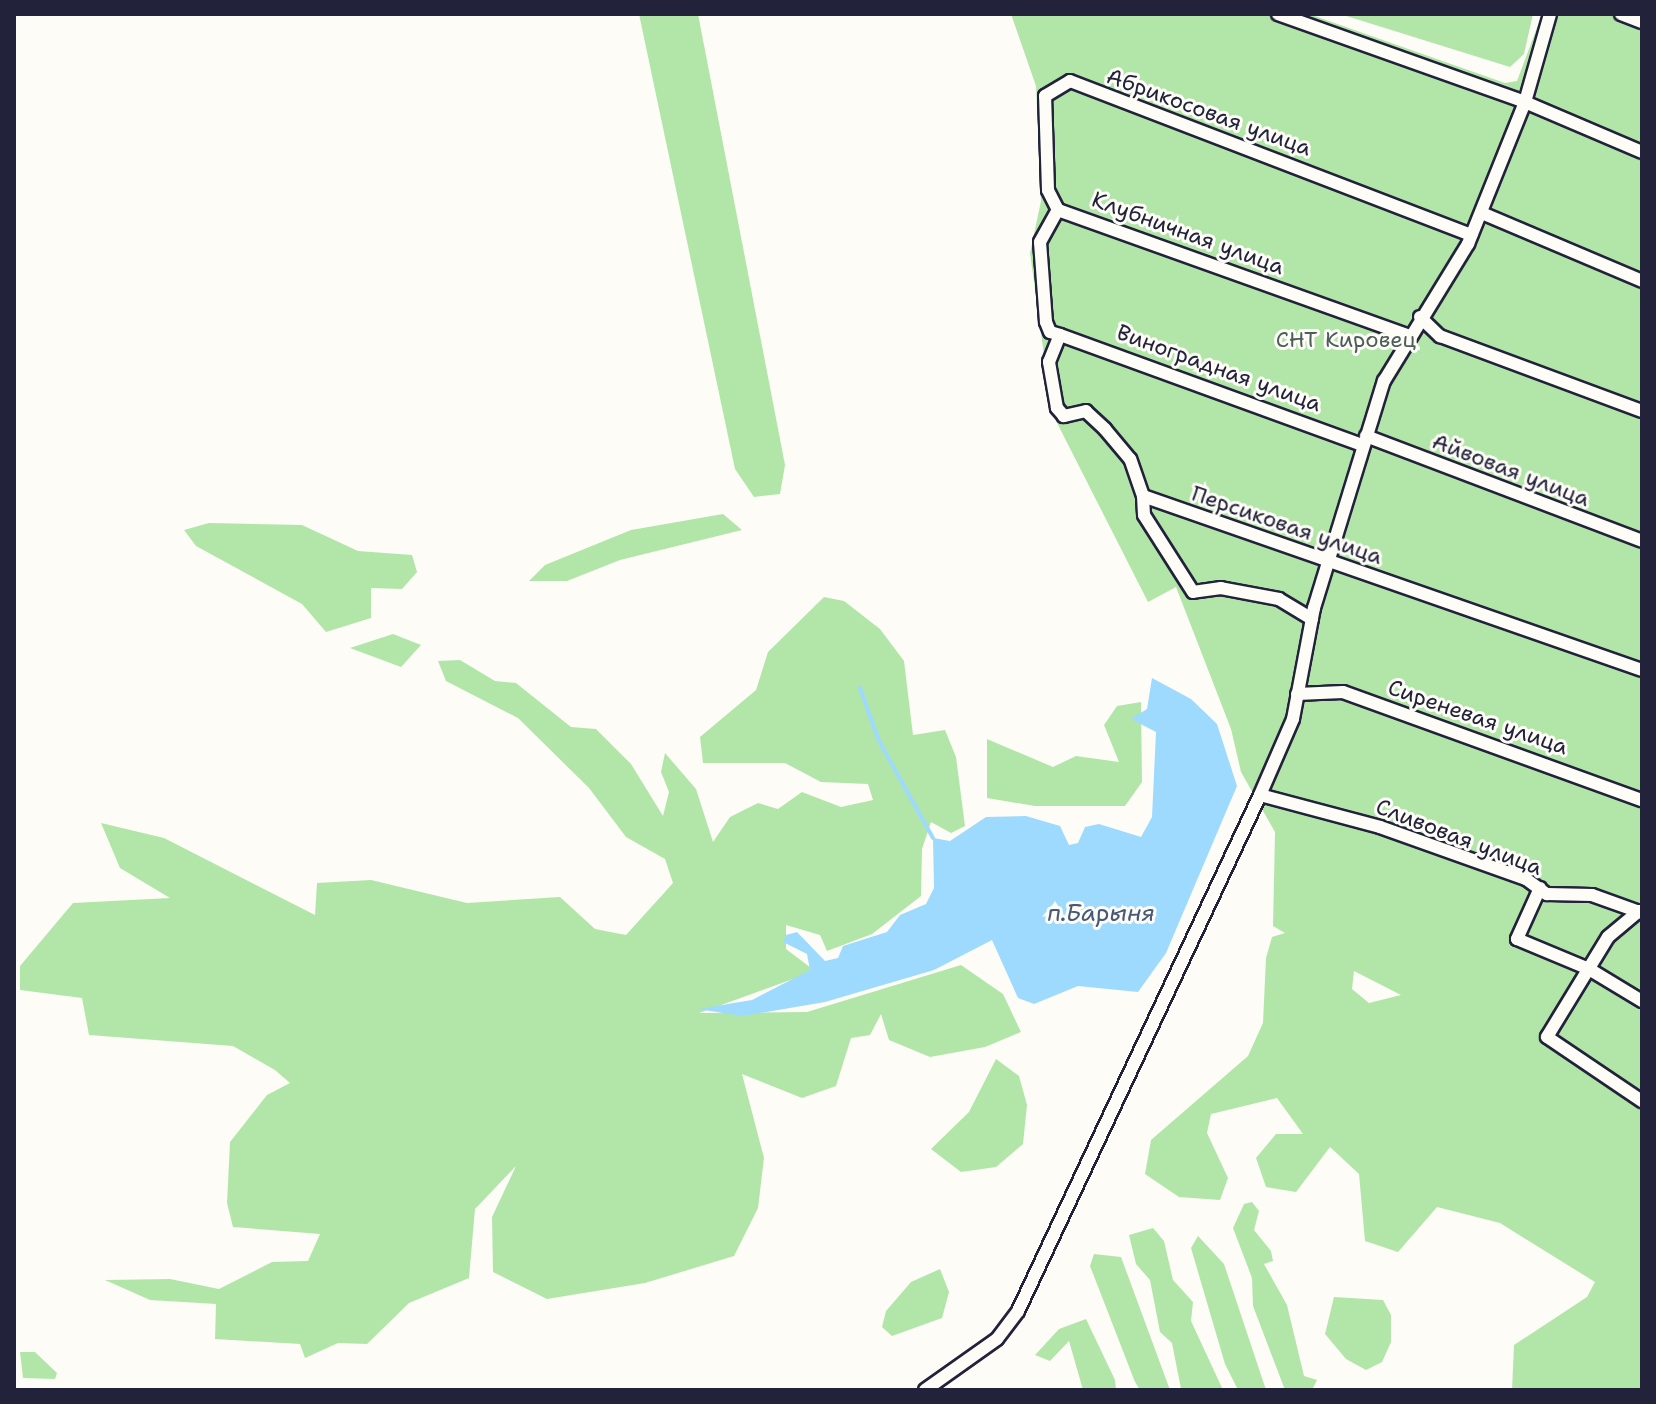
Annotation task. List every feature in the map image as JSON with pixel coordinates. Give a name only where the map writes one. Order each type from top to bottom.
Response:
[{"type":"street","points":[[1278,14],[1525,102],[1642,152]]},
{"type":"street","points":[[925,1390],[997,1339],[1018,1311],[1260,795],[1297,694],[1328,559],[1384,381],[1482,213],[1525,102],[1550,14]]},
{"type":"street","points":[[1621,14],[1642,22]]},
{"type":"street","name":"Абрикосовая улица","points":[[1058,210],[1048,190],[1045,96],[1070,81],[1471,235]]},
{"type":"street","name":"Клубничная улица","points":[[1060,335],[1050,332],[1046,322],[1040,242],[1058,210],[1410,336]]},
{"type":"street","points":[[1482,213],[1642,281]]},
{"type":"street","points":[[1420,317],[1440,336],[1642,411]]},
{"type":"street","points":[[1060,335],[1049,362],[1057,408],[1064,416],[1086,411],[1130,459],[1143,496],[1144,515],[1193,592],[1221,588],[1279,599],[1312,619]]},
{"type":"street","name":"Виноградная улица","points":[[1060,335],[1364,440]]},
{"type":"street","name":"Айвовая улица","points":[[1364,440],[1642,541]]},
{"type":"street","name":"Персиковая улица","points":[[1143,496],[1642,670]]},
{"type":"street","name":"Сиреневая улица","points":[[1297,694],[1343,692],[1642,800]]},
{"type":"street","name":"Сливовая улица","points":[[1260,795],[1380,827],[1540,888],[1547,894],[1592,895],[1640,912]]},
{"type":"street","points":[[1540,888],[1517,939],[1589,969],[1642,1001]]},
{"type":"street","points":[[1640,912],[1619,922],[1547,1037],[1642,1101]]},
{"type":"green space","points":[[639,14],[698,14],[785,465],[780,494],[754,497],[735,469]]},
{"type":"green space","name":"СНТ Кировец","points":[[1011,14],[1309,14],[1505,83],[1517,81],[1542,14],[1642,14],[1642,1390],[1512,1390],[1514,1345],[1587,1297],[1595,1282],[1500,1223],[1437,1207],[1398,1252],[1365,1241],[1359,1174],[1330,1147],[1296,1192],[1266,1187],[1256,1158],[1276,1134],[1303,1134],[1277,1098],[1211,1114],[1207,1133],[1228,1178],[1220,1200],[1179,1197],[1145,1174],[1151,1140],[1248,1056],[1263,1023],[1266,958],[1272,937],[1285,933],[1273,926],[1275,832],[1241,772],[1231,729],[1176,587],[1148,602],[1052,413],[1030,253],[1041,201],[1036,86]],"holes":[[[1354,971],[1401,995],[1369,1003],[1352,989]]]},
{"type":"green space","points":[[1340,14],[1533,14],[1524,54],[1510,67]]},
{"type":"green space","points":[[723,514],[742,530],[620,560],[567,581],[529,581],[545,565],[631,530]]},
{"type":"green space","points":[[209,523],[302,525],[358,551],[412,555],[417,572],[402,589],[371,588],[371,618],[326,632],[302,604],[196,546],[184,530]]},
{"type":"green space","points":[[824,597],[844,601],[880,629],[904,661],[913,735],[945,730],[956,757],[965,826],[951,833],[931,822],[922,849],[921,896],[872,934],[827,951],[820,935],[786,925],[786,949],[815,971],[699,1013],[807,1012],[961,965],[1003,994],[1021,1032],[985,1047],[930,1057],[889,1040],[881,1014],[870,1035],[851,1038],[836,1086],[802,1098],[742,1074],[764,1158],[758,1208],[734,1256],[645,1283],[547,1299],[493,1272],[492,1217],[516,1166],[475,1209],[469,1278],[409,1303],[367,1344],[338,1343],[305,1358],[300,1344],[215,1339],[216,1304],[150,1300],[105,1280],[170,1279],[219,1289],[272,1262],[308,1261],[320,1234],[233,1227],[227,1203],[230,1142],[267,1095],[290,1083],[275,1070],[233,1046],[89,1035],[82,998],[20,990],[20,966],[73,903],[170,898],[120,868],[101,823],[164,838],[315,915],[317,883],[371,880],[467,903],[560,897],[595,929],[626,935],[673,883],[665,859],[626,837],[589,788],[518,718],[446,681],[438,661],[460,660],[495,681],[516,683],[571,727],[596,729],[631,764],[663,816],[669,792],[661,772],[665,753],[696,789],[713,842],[730,817],[758,803],[778,809],[802,792],[841,807],[873,800],[868,784],[821,782],[785,763],[703,763],[700,737],[756,690],[768,652]]},
{"type":"green space","points":[[393,634],[421,645],[401,667],[350,648]]},
{"type":"green space","points":[[1141,702],[1142,782],[1125,806],[1035,806],[987,798],[987,739],[1053,767],[1076,756],[1119,762],[1104,725],[1117,706]]},
{"type":"green space","points":[[996,1059],[1019,1076],[1027,1105],[1023,1144],[996,1167],[961,1172],[931,1149],[969,1112]]},
{"type":"green space","points":[[1252,1202],[1259,1211],[1254,1230],[1271,1251],[1273,1261],[1264,1264],[1287,1305],[1304,1376],[1317,1380],[1312,1390],[1285,1390],[1253,1306],[1252,1278],[1233,1228],[1244,1204]]},
{"type":"green space","points":[[1153,1228],[1164,1241],[1173,1280],[1193,1302],[1191,1321],[1223,1390],[1181,1389],[1172,1343],[1160,1332],[1150,1280],[1136,1264],[1129,1235]]},
{"type":"green space","points":[[1198,1236],[1224,1264],[1266,1390],[1238,1390],[1225,1364],[1191,1248]]},
{"type":"green space","points":[[1094,1254],[1121,1257],[1170,1390],[1140,1390],[1135,1382],[1090,1266]]},
{"type":"green space","points":[[940,1269],[949,1292],[942,1318],[892,1336],[882,1327],[886,1311],[911,1282]]},
{"type":"green space","points":[[1334,1297],[1383,1300],[1391,1315],[1391,1342],[1382,1362],[1366,1370],[1346,1359],[1325,1334]]},
{"type":"green space","points":[[1086,1319],[1115,1380],[1116,1390],[1083,1390],[1069,1341],[1050,1361],[1035,1355],[1059,1329]]},
{"type":"green space","points":[[20,1352],[35,1352],[57,1373],[55,1379],[23,1378]]},
{"type":"water","name":"п.Барыня","points":[[1152,678],[1191,699],[1217,724],[1237,786],[1166,953],[1138,992],[1078,986],[1034,1004],[1018,998],[992,940],[934,970],[825,1002],[742,1016],[698,1009],[752,1000],[810,970],[807,954],[783,942],[786,935],[797,932],[825,961],[838,958],[843,946],[887,932],[900,915],[926,904],[934,888],[933,838],[950,841],[986,817],[1026,816],[1060,826],[1069,845],[1078,843],[1085,827],[1099,824],[1141,837],[1152,817],[1156,732],[1131,719],[1147,709]]},
{"type":"waterway","points":[[860,688],[879,741],[933,838]]}]
